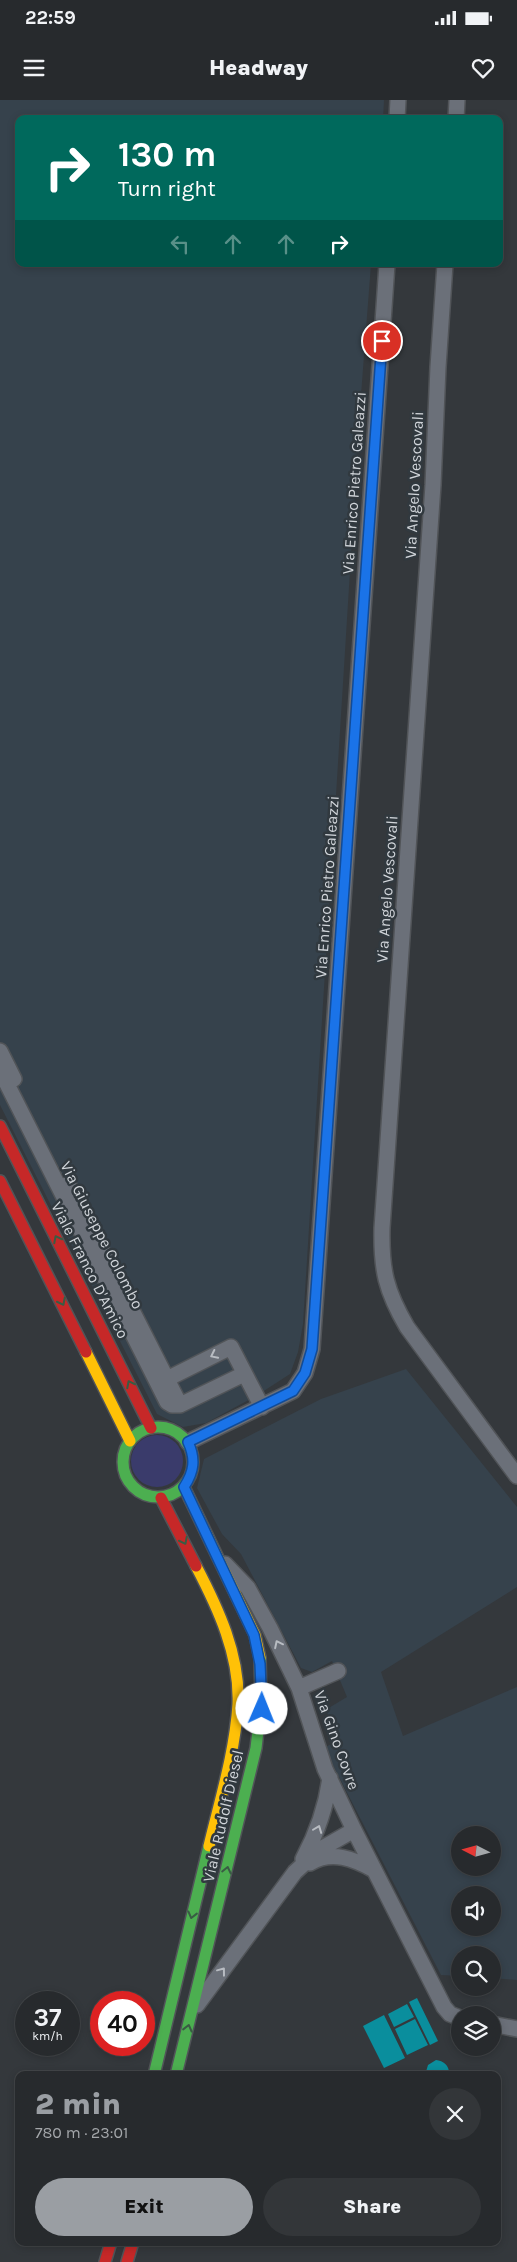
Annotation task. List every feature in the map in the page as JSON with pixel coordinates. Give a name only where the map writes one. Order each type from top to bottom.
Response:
[{"type":"street","points":[[397,115],[398,100]]},
{"type":"street","points":[[456,115],[458,100]]},
{"type":"street","name":"Via Enrico Pietro Galeazzi","points":[[188,1442],[293,1391],[305,1373],[312,1349],[387,267]]},
{"type":"street","name":"Via Angelo Vescovali","points":[[445,267],[433,485],[382,1228],[382,1266],[395,1306],[407,1327],[517,1476]]},
{"type":"street","name":"Via Giuseppe Colombo","points":[[0,1051],[180,1405],[172,1405],[165,1400],[0,1070]]},
{"type":"street","name":"Viale Franco D'Amico","points":[[0,1126],[152,1428]]},
{"type":"street","points":[[0,1181],[130,1441]]},
{"type":"street","points":[[167,1379],[231,1347],[262,1407]]},
{"type":"street","points":[[180,1405],[244,1374]]},
{"type":"street","points":[[152,1428],[172,1430],[188,1442],[193,1453],[194,1466],[184,1487],[161,1498],[150,1497],[139,1492],[126,1475],[123,1463],[130,1441],[143,1430],[152,1428]]},
{"type":"street","name":"Viale Rudolf Diesel","points":[[177,2071],[255,1753],[262,1700],[260,1658],[254,1635],[184,1487]]},
{"type":"street","name":"Viale Rudolf Diesel","points":[[155,2071],[230,1759],[238,1703],[234,1661],[226,1630],[202,1577],[161,1498]]},
{"type":"street","name":"Via Gino Covre","points":[[218,1558],[243,1582],[252,1594],[299,1688],[330,1778],[354,1830],[444,2007],[451,2014]]},
{"type":"street","points":[[299,1688],[338,1672]]},
{"type":"street","points":[[193,2010],[295,1872],[319,1825],[325,1808],[330,1778]]},
{"type":"street","points":[[295,1872],[319,1850],[354,1830]]},
{"type":"street","points":[[295,1872],[317,1859],[331,1856],[352,1859],[374,1870]]},
{"type":"street","points":[[501,2026],[517,2029]]},
{"type":"street","points":[[105,2262],[111,2246]]},
{"type":"street","points":[[128,2262],[132,2246]]},
{"type":"shaded area","points":[[0,100],[384,100],[383,115],[15,115],[15,267],[371,267],[361,395],[303,1324],[298,1352],[290,1374],[256,1396],[206,1423],[183,1427],[157,1414],[0,1105]]},
{"type":"shaded area","points":[[406,1369],[517,1507],[517,1587],[381,1672],[403,1736],[517,1687],[517,1980],[501,1979],[501,1946],[451,1946],[451,1976],[441,1975],[324,1748],[331,1744],[327,1709],[347,1697],[332,1661],[312,1672],[301,1668],[241,1554],[222,1534],[197,1488],[204,1459],[321,1399]]},
{"type":"shaded area","points":[[152,1435],[162,1435],[176,1442],[183,1456],[183,1466],[176,1480],[162,1487],[152,1487],[142,1483],[135,1476],[131,1466],[131,1456],[135,1446],[142,1439]]},
{"type":"water","points":[[417,1998],[438,2041],[430,2045],[409,2002]]},
{"type":"water","points":[[407,2004],[414,2017],[394,2027],[388,2014]]},
{"type":"water","points":[[384,2015],[405,2058],[384,2068],[363,2026]]},
{"type":"water","points":[[415,2019],[428,2045],[407,2055],[395,2029]]},
{"type":"water","points":[[436,2060],[446,2064],[449,2071],[426,2071],[428,2065]]},
{"type":"traffic: fast","points":[[158,1427],[171,1430],[183,1437],[190,1449],[193,1462],[190,1475],[183,1487],[171,1494],[158,1497],[145,1494],[133,1487],[126,1475],[123,1462],[126,1449],[133,1437],[145,1430],[158,1427]]},
{"type":"traffic: fast","points":[[177,2071],[256,1748],[261,1705],[260,1658]]},
{"type":"traffic: fast","points":[[155,2071],[209,1846]]},
{"type":"traffic: slow","points":[[86,1352],[130,1441]]},
{"type":"traffic: slow","points":[[184,1487],[255,1635],[260,1658]]},
{"type":"traffic: slow","points":[[196,1566],[226,1632],[238,1686],[234,1740],[209,1846]]},
{"type":"traffic: jam","points":[[0,1126],[151,1428]]},
{"type":"traffic: jam","points":[[0,1181],[86,1352]]},
{"type":"traffic: jam","points":[[161,1498],[196,1566]]},
{"type":"traffic: jam","points":[[105,2262],[110,2246]]},
{"type":"traffic: jam","points":[[127,2262],[132,2246]]},
{"type":"route","points":[[262,1709],[258,1646],[250,1624],[184,1487],[194,1466],[193,1453],[188,1442],[293,1391],[305,1373],[312,1349],[328,1144],[382,341]]}]
